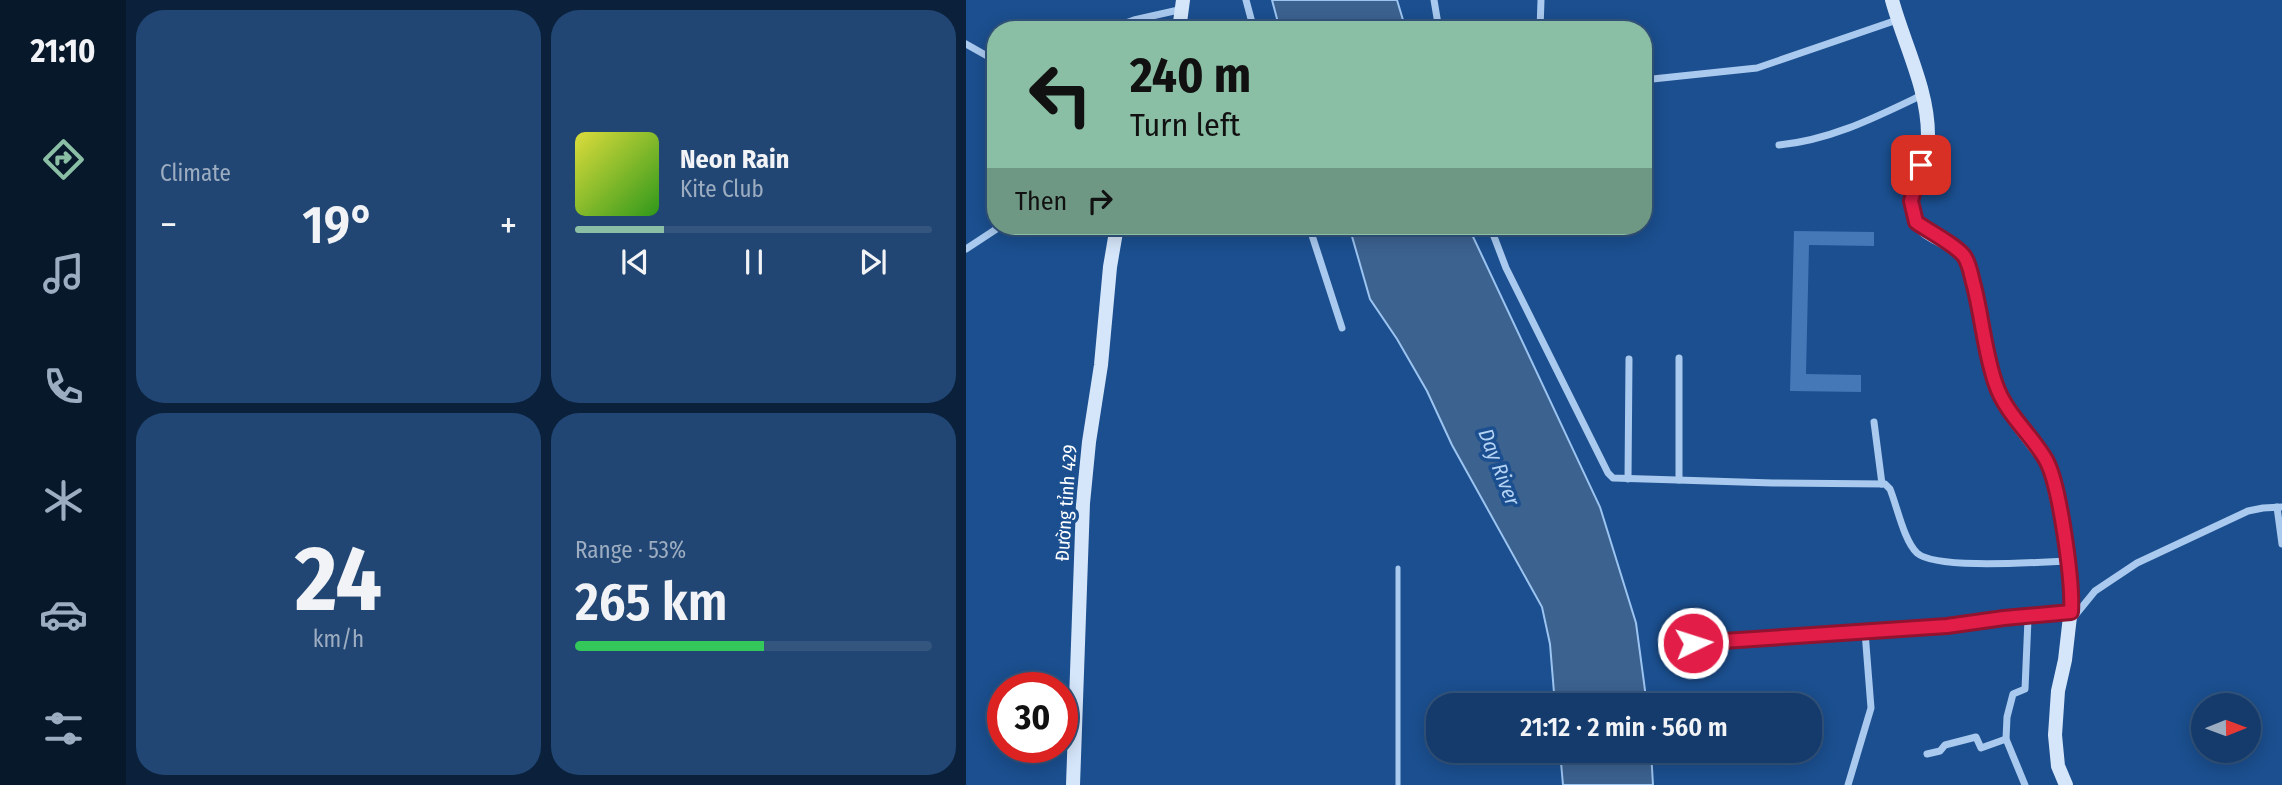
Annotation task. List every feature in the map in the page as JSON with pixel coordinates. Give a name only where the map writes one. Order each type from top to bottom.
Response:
[{"type":"street","points":[[1246,0],[1252,21]]},
{"type":"street","points":[[1434,0],[1438,21]]},
{"type":"street","points":[[1540,21],[1541,0]]},
{"type":"street","points":[[1892,0],[1927,117],[1927,150],[1913,189],[1911,205],[1916,222],[1955,247],[1968,263],[1996,386],[2016,422],[2046,461],[2062,523],[2072,599],[2066,660],[2058,691],[2055,725],[2059,766],[2066,785]]},
{"type":"street","points":[[1131,21],[1183,4]]},
{"type":"street","points":[[1652,79],[1757,68],[1897,20]]},
{"type":"street","points":[[966,44],[987,56]]},
{"type":"street","points":[[1779,145],[1807,142],[1842,131],[1922,95]]},
{"type":"street","points":[[966,249],[987,235]]},
{"type":"street","name":"Đường tỉnh 429","points":[[1073,785],[1083,503],[1115,235]]},
{"type":"street","points":[[1312,235],[1342,328]]},
{"type":"street","points":[[1493,235],[1506,268],[1608,473],[1613,478],[1882,484],[1890,489],[1909,541],[1918,553],[1928,558],[1980,565],[2067,561]]},
{"type":"street","points":[[1679,358],[1679,480]]},
{"type":"street","points":[[1628,479],[1629,359]]},
{"type":"street","points":[[1874,422],[1882,484]]},
{"type":"street","points":[[2070,618],[2095,591],[2137,563],[2248,511],[2279,507],[2282,544]]},
{"type":"street","points":[[1693,643],[1947,626],[2030,616],[2070,618]]},
{"type":"street","points":[[2025,785],[2006,739],[2007,718],[2013,694],[2025,689],[2030,616]]},
{"type":"street","points":[[1848,785],[1871,708],[1865,632]]},
{"type":"street","points":[[1927,754],[1940,751],[1945,745],[1976,737],[1981,748],[2006,739]]},
{"type":"lane","points":[[1398,568],[1398,785]]},
{"type":"water","points":[[1272,0],[1397,0],[1403,21],[1278,21]]},
{"type":"water","name":"Day River","points":[[1352,235],[1472,235],[1600,507],[1636,623],[1645,693],[1554,693],[1550,644],[1542,607],[1397,339],[1370,299]]},
{"type":"water","points":[[1561,763],[1652,763],[1653,785],[1563,785]]},
{"type":"building","points":[[1794,231],[1874,232],[1874,246],[1809,245],[1806,374],[1861,375],[1861,392],[1790,391]]},
{"type":"route","points":[[1693,643],[1947,626],[2071,612],[2072,599],[2062,523],[2052,478],[2046,461],[2016,422],[1996,386],[1968,263],[1955,247],[1916,222],[1911,201],[1921,165]]}]
